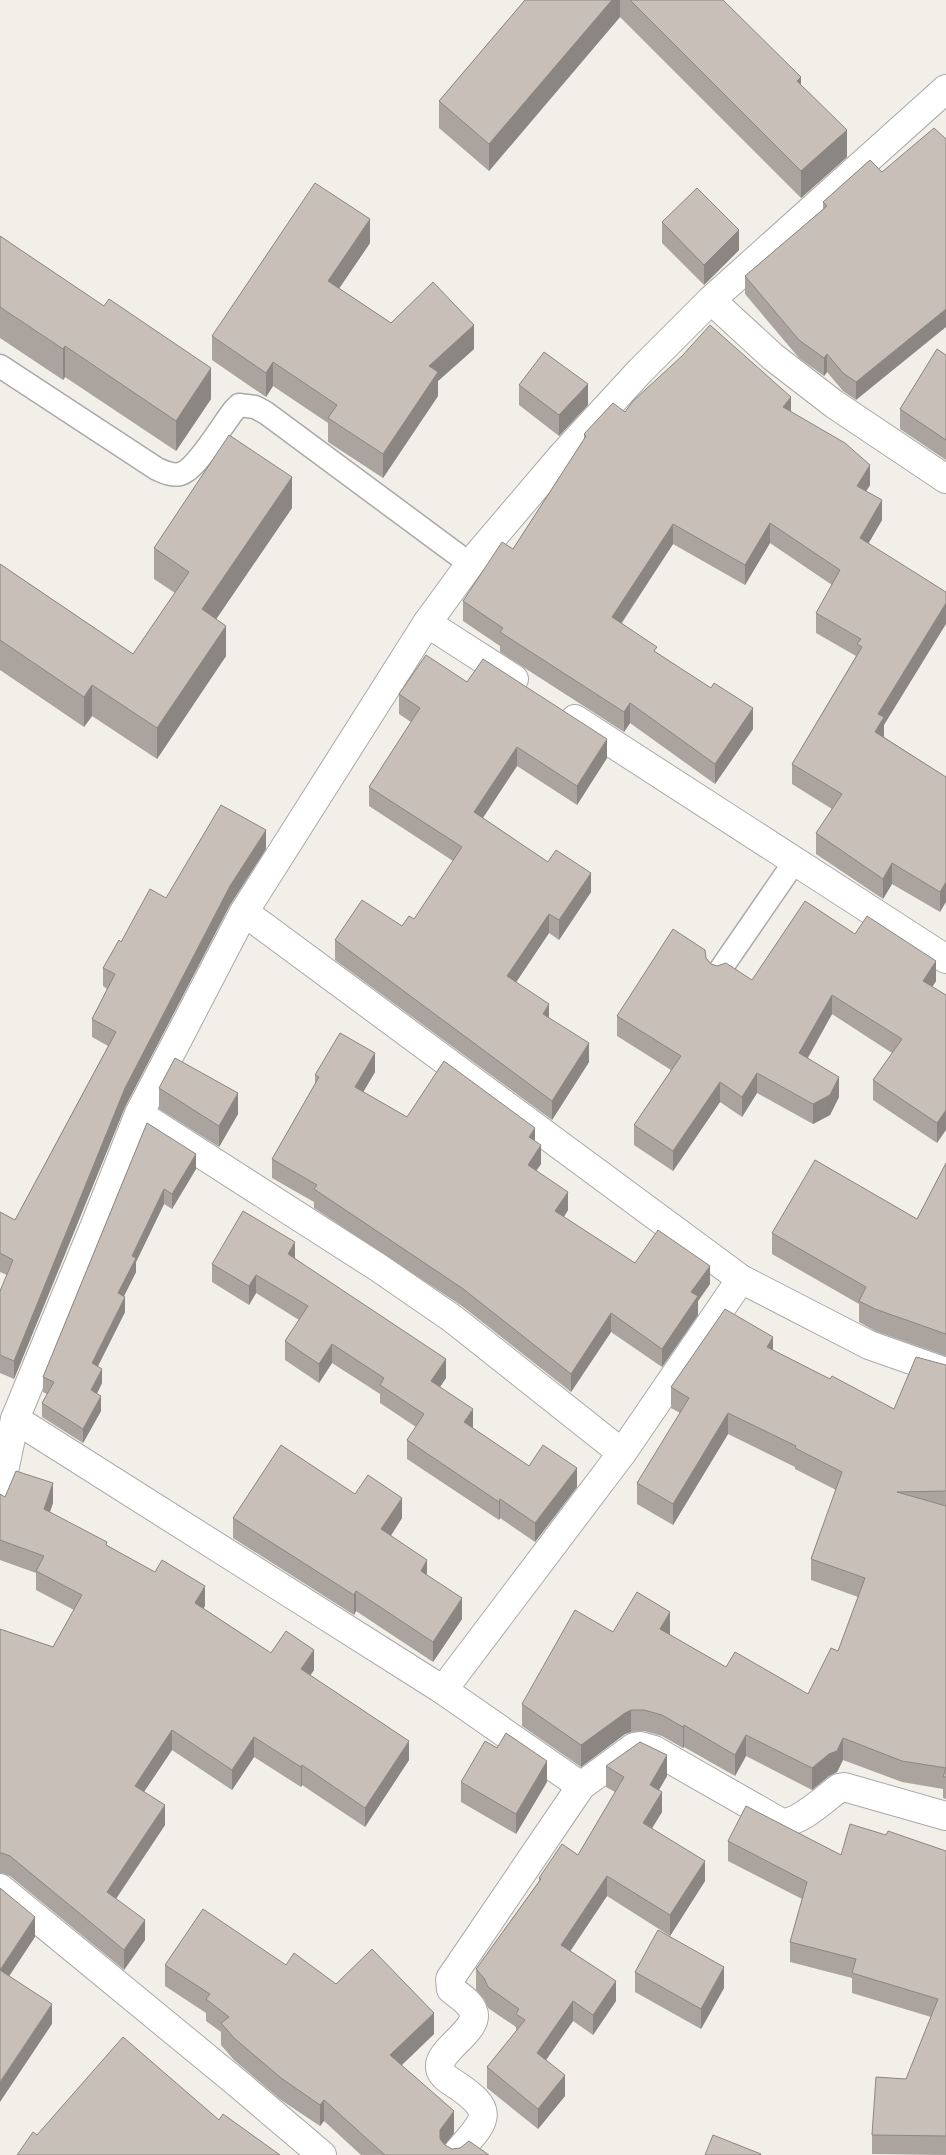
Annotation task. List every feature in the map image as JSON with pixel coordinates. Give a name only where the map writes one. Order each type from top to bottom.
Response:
[{"type":"street","points":[[0,1490],[15,1420],[96,1225],[138,1114],[244,912],[427,623],[470,564],[561,457],[640,371],[711,300],[946,89]]},
{"type":"street","points":[[711,300],[773,357],[834,404],[946,479]]},
{"type":"street","points":[[427,623],[946,959]]},
{"type":"street","points":[[244,912],[741,1279],[869,1345],[946,1372]]},
{"type":"street","points":[[138,1114],[379,1268],[445,1314],[622,1453]]},
{"type":"street","points":[[442,1690],[622,1453],[741,1279]]},
{"type":"street","points":[[15,1420],[442,1690],[581,1786]]},
{"type":"street","points":[[455,2155],[480,2127],[484,2115],[474,2097],[444,2077],[440,2069],[441,2060],[469,2026],[474,2017],[471,2007],[451,1989],[450,1979],[581,1786],[634,1747],[640,1746],[654,1750],[780,1822],[788,1823],[798,1818],[839,1788],[946,1816]]},
{"type":"street","points":[[0,1888],[322,2155]]},
{"type":"lane","points":[[0,366],[157,469],[178,475],[186,472],[196,462],[235,408],[239,405],[255,407],[266,413],[470,564]]},
{"type":"lane","points":[[718,973],[794,861]]},
{"type":"building","points":[[525,0],[612,0],[489,144],[439,101]]},
{"type":"building","points":[[630,0],[723,0],[801,77],[797,81],[847,130],[801,171]]},
{"type":"building","points":[[934,128],[946,139],[946,309],[856,382],[843,373],[827,354],[824,358],[799,340],[745,276],[827,206],[823,202],[870,160],[882,172]]},
{"type":"building","points":[[315,183],[370,219],[328,281],[391,323],[433,282],[474,325],[429,366],[438,372],[383,454],[328,418],[337,405],[273,362],[266,373],[212,336]]},
{"type":"building","points":[[697,188],[739,230],[704,265],[662,222]]},
{"type":"building","points":[[0,236],[104,306],[109,299],[211,368],[176,421],[65,346],[63,349],[0,307]]},
{"type":"building","points":[[710,325],[791,397],[783,407],[845,443],[870,465],[857,486],[882,500],[860,538],[946,592],[946,603],[878,714],[884,717],[875,732],[946,777],[946,882],[940,892],[892,863],[883,879],[816,833],[842,794],[792,764],[862,647],[857,644],[861,639],[816,613],[840,570],[770,523],[745,565],[673,524],[612,617],[657,647],[654,651],[711,688],[714,683],[753,708],[715,764],[630,703],[624,712],[500,632],[503,628],[463,601],[502,542],[513,549],[586,436],[584,434],[613,403],[625,412],[633,401],[682,356]]},
{"type":"building","points":[[937,349],[946,355],[946,440],[900,409]]},
{"type":"building","points":[[544,352],[588,384],[559,415],[519,385]]},
{"type":"building","points":[[229,435],[292,477],[202,609],[226,626],[157,728],[92,685],[84,697],[0,640],[0,564],[133,654],[189,572],[154,548]]},
{"type":"building","points":[[426,655],[467,682],[483,659],[607,739],[577,786],[517,747],[474,812],[548,862],[556,850],[591,873],[559,920],[549,914],[507,976],[549,1004],[543,1014],[589,1043],[552,1101],[335,940],[362,900],[402,926],[409,916],[414,919],[462,847],[369,787],[420,708],[399,694]]},
{"type":"building","points":[[221,805],[266,830],[230,886],[125,1088],[14,1361],[0,1355],[0,1291],[13,1260],[0,1253],[0,1212],[15,1220],[116,1032],[92,1019],[115,974],[103,968],[119,940],[121,942],[150,889],[166,898]]},
{"type":"building","points":[[805,901],[855,934],[867,916],[936,961],[923,981],[946,995],[946,1110],[937,1123],[873,1080],[902,1039],[832,995],[799,1053],[839,1077],[830,1095],[813,1104],[757,1073],[742,1097],[720,1082],[673,1151],[634,1125],[681,1056],[617,1016],[673,929],[705,950],[706,958],[711,964],[717,966],[726,963],[752,980]]},
{"type":"building","points":[[340,1033],[375,1053],[355,1087],[407,1117],[444,1061],[535,1128],[529,1137],[541,1145],[528,1165],[568,1192],[555,1211],[635,1263],[658,1230],[710,1266],[691,1292],[698,1296],[662,1349],[611,1313],[571,1374],[462,1288],[314,1189],[317,1185],[272,1159],[319,1077],[315,1075]]},
{"type":"building","points":[[175,1058],[238,1093],[219,1126],[159,1088]]},
{"type":"building","points":[[147,1123],[196,1154],[172,1194],[164,1189],[132,1256],[136,1258],[118,1293],[125,1297],[92,1363],[102,1369],[91,1390],[101,1396],[83,1429],[42,1403],[54,1382],[43,1377]]},
{"type":"building","points":[[815,1160],[917,1219],[946,1163],[946,1334],[875,1309],[859,1301],[866,1287],[772,1233]]},
{"type":"building","points":[[243,1211],[295,1242],[288,1254],[446,1359],[431,1381],[473,1409],[464,1422],[529,1466],[543,1445],[577,1468],[535,1523],[500,1499],[499,1502],[407,1440],[424,1414],[380,1385],[384,1378],[332,1344],[319,1364],[285,1341],[308,1306],[256,1275],[249,1286],[212,1264]]},
{"type":"building","points":[[725,1309],[773,1337],[767,1347],[830,1379],[832,1376],[894,1409],[916,1357],[946,1365],[946,1491],[897,1492],[946,1506],[946,1768],[902,1761],[843,1738],[837,1751],[829,1754],[812,1768],[746,1735],[735,1755],[684,1725],[683,1727],[662,1715],[644,1710],[631,1710],[625,1713],[581,1745],[522,1704],[575,1610],[613,1632],[637,1592],[670,1612],[660,1629],[726,1667],[735,1652],[808,1694],[831,1648],[838,1651],[865,1578],[811,1559],[842,1472],[795,1448],[796,1446],[728,1413],[673,1504],[637,1483],[689,1398],[671,1387]]},
{"type":"building","points":[[281,1445],[355,1494],[368,1475],[402,1498],[381,1529],[427,1560],[421,1571],[462,1598],[433,1642],[356,1591],[354,1595],[233,1518]]},
{"type":"building","points":[[16,1471],[53,1483],[44,1509],[107,1542],[106,1545],[155,1572],[162,1560],[205,1586],[195,1603],[271,1653],[286,1631],[314,1650],[301,1669],[409,1741],[365,1808],[302,1765],[301,1767],[254,1737],[232,1770],[172,1730],[135,1786],[165,1805],[107,1892],[145,1920],[124,1950],[10,1856],[0,1853],[0,1629],[53,1647],[82,1595],[36,1571],[44,1556],[0,1540],[0,1494],[5,1497]]},
{"type":"building","points":[[506,1733],[547,1761],[516,1814],[461,1782],[485,1741],[497,1748]]},
{"type":"building","points":[[640,1742],[667,1755],[650,1785],[662,1792],[643,1823],[705,1861],[670,1915],[607,1876],[561,1945],[616,1981],[593,2015],[573,2001],[537,2053],[565,2075],[538,2109],[487,2067],[525,2020],[516,2014],[519,2009],[488,1987],[484,1978],[476,1969],[541,1879],[539,1878],[562,1844],[578,1855],[624,1777],[606,1766]]},
{"type":"building","points":[[746,1806],[841,1855],[850,1824],[886,1835],[888,1831],[946,1851],[946,2136],[872,2135],[876,2077],[906,2079],[938,1999],[852,1973],[856,1959],[790,1942],[807,1882],[728,1841]]},
{"type":"building","points":[[0,1888],[35,1917],[0,1970]]},
{"type":"building","points":[[203,1909],[286,1965],[294,1953],[336,1984],[372,1949],[434,2013],[390,2055],[454,2111],[440,2130],[440,2139],[445,2145],[452,2149],[460,2148],[469,2141],[489,2155],[385,2155],[324,2100],[320,2105],[281,2078],[234,2038],[221,2023],[229,2017],[206,1999],[210,1994],[165,1965]]},
{"type":"building","points":[[658,1930],[724,1967],[701,2009],[635,1972]]},
{"type":"building","points":[[0,1970],[52,2004],[0,2082]]},
{"type":"building","points":[[123,2037],[219,2120],[223,2114],[280,2155],[17,2155],[33,2132],[37,2135]]},
{"type":"building","points":[[713,2135],[761,2154],[705,2155]]}]
